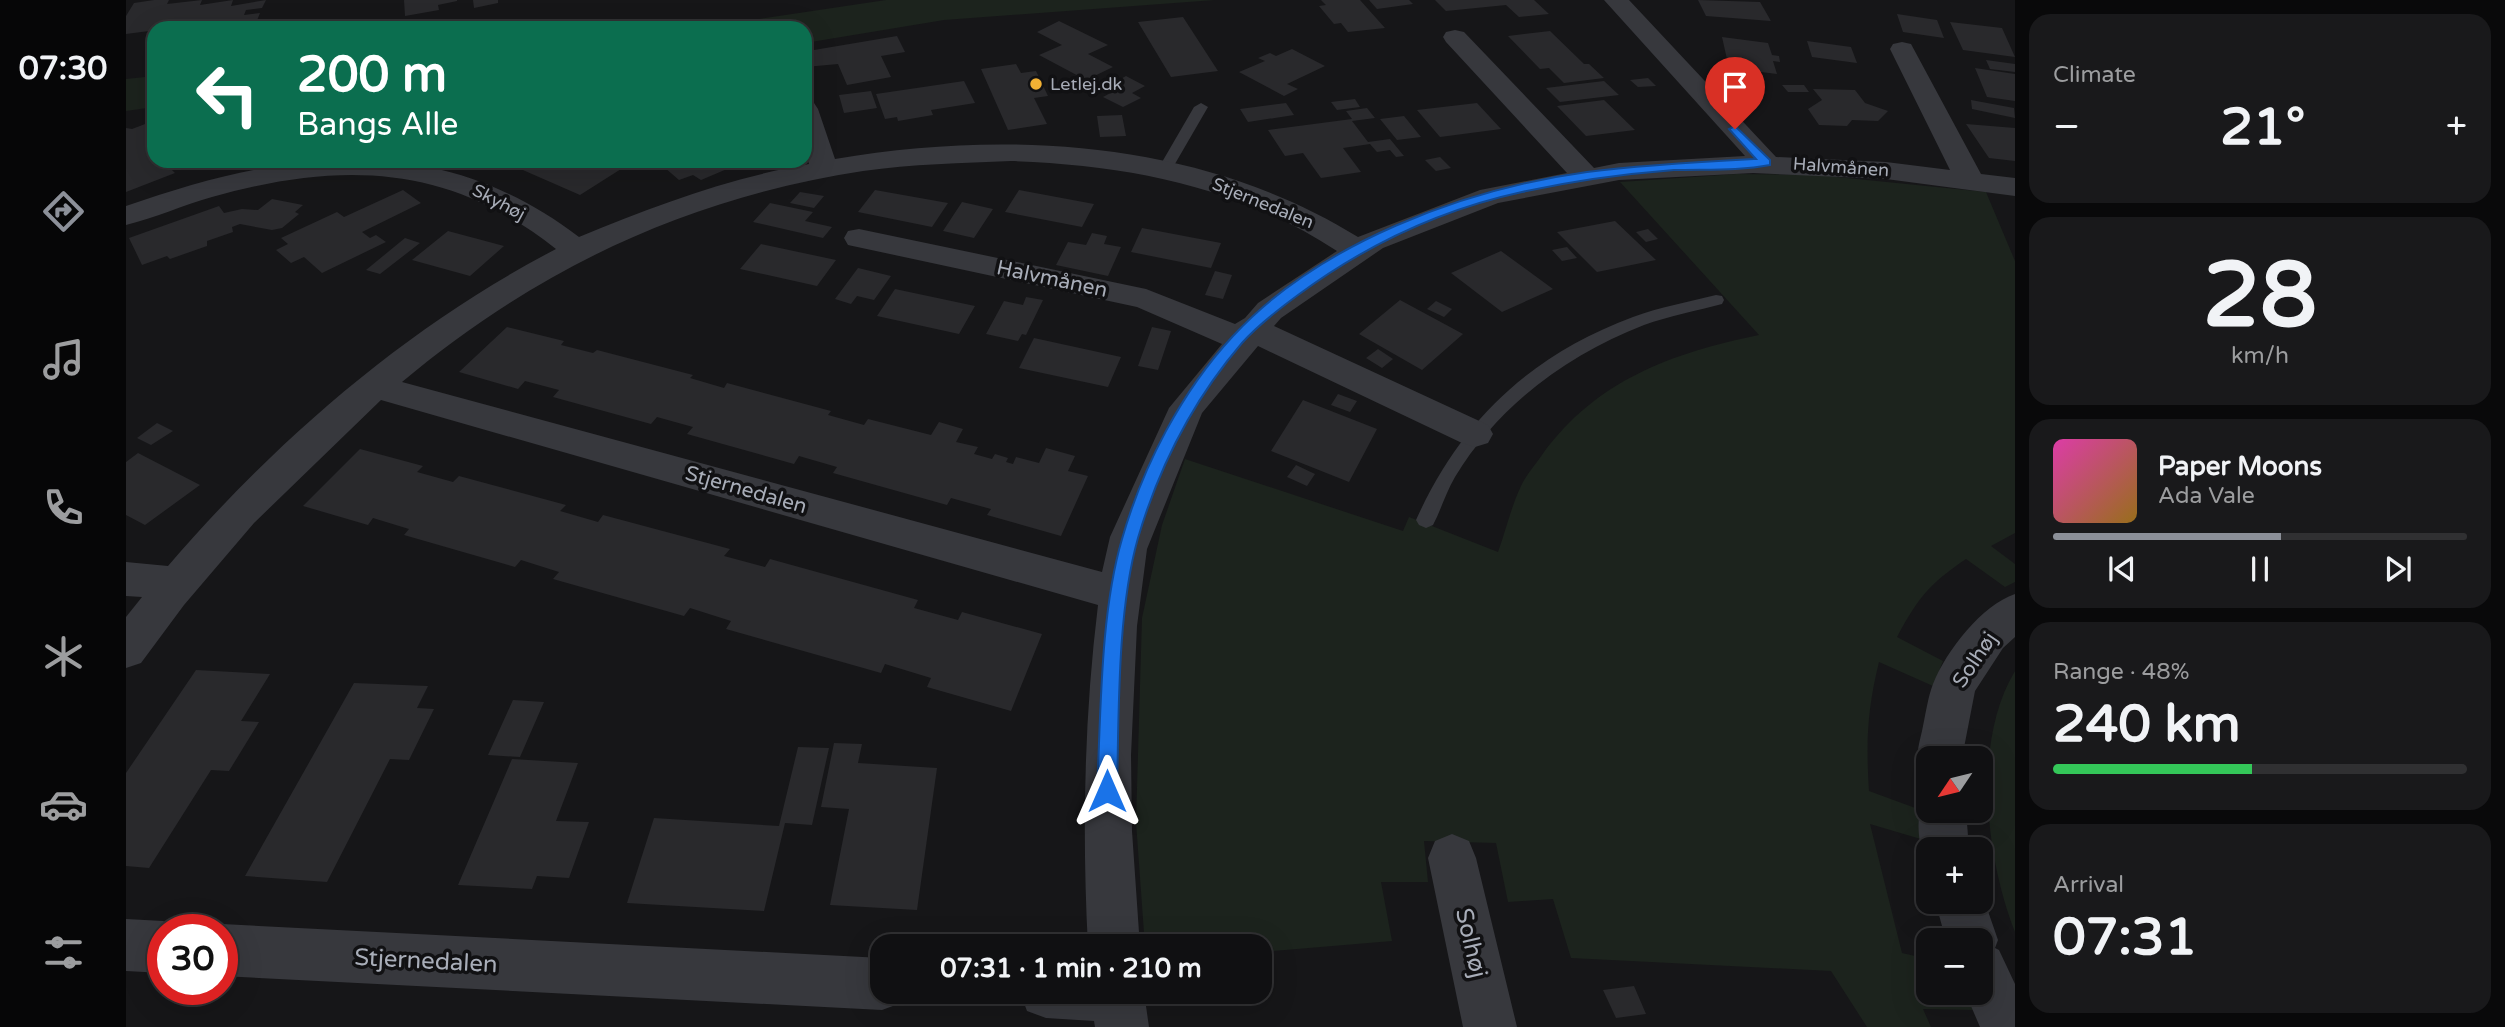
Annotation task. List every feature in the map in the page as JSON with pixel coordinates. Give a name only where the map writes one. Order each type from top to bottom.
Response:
[{"type":"street","points":[[1616,0],[1766,162]]},
{"type":"street","points":[[1455,37],[1586,176]]},
{"type":"street","points":[[1902,49],[1969,179]]},
{"type":"street","points":[[812,130],[824,167]]},
{"type":"street","name":"Stjernedalen","points":[[126,650],[175,583],[270,481],[373,386],[461,318],[576,250],[732,189],[824,167],[935,155],[990,153],[1076,156],[1165,169],[1218,184],[1290,210],[1324,227],[1356,249]]},
{"type":"street","name":"Halvmånen","points":[[1113,934],[1108,872],[1107,764],[1120,594],[1130,540],[1164,450],[1183,414],[1210,374],[1244,333],[1305,282],[1356,249],[1392,230],[1436,213],[1517,189],[1586,176],[1671,167],[1766,162],[1864,168],[1969,179],[2015,187]]},
{"type":"street","name":"Skyhøj","points":[[126,216],[198,191],[261,176],[340,168],[399,169],[436,175],[469,186],[557,233],[576,250]]},
{"type":"street","name":"Halvmånen","points":[[859,238],[1146,299],[1244,333],[1475,434]]},
{"type":"street","name":"Stjernedalen","points":[[373,386],[1120,594]]},
{"type":"street","points":[[126,579],[175,583]]},
{"type":"street","name":"Solhøj","points":[[1942,746],[1954,686],[1988,635],[2015,611]]},
{"type":"street","name":"Solhøj","points":[[1452,858],[1490,1027]]},
{"type":"street","points":[[126,945],[147,946]]},
{"type":"street","name":"Stjernedalen","points":[[238,951],[870,983]]},
{"type":"street","points":[[1993,995],[2007,1027]]},
{"type":"lane","points":[[1165,169],[1201,107]]},
{"type":"lane","points":[[1426,520],[1451,467],[1475,434],[1526,383],[1578,348],[1640,321],[1716,300]]},
{"type":"shaded area","points":[[886,0],[1215,0],[944,20],[812,42],[812,21],[745,21]]},
{"type":"shaded area","points":[[147,77],[147,108],[126,111],[126,79]]},
{"type":"shaded area","points":[[1737,174],[1817,175],[1986,192],[2015,261],[2015,533],[1991,546],[2015,564],[2015,582],[2005,587],[1966,559],[1933,584],[1911,612],[1897,637],[1943,661],[1933,686],[1879,662],[1868,726],[1869,791],[1916,808],[1916,823],[1921,823],[1923,837],[1916,838],[1870,824],[1902,953],[1916,956],[1916,1005],[1974,1005],[1976,1010],[1923,1009],[1931,1027],[1867,1027],[1831,971],[1571,958],[1553,899],[1508,902],[1496,843],[1424,841],[1428,882],[1381,882],[1392,941],[1272,951],[1272,934],[1144,934],[1136,822],[1142,618],[1162,525],[1185,459],[1403,531],[1409,517],[1498,552],[1514,502],[1525,478],[1563,429],[1586,407],[1611,389],[1666,361],[1759,335],[1620,182]]},
{"type":"shaded area","points":[[2015,671],[2015,932],[1997,870],[1990,823],[1993,823],[1993,746],[1991,746],[2001,700]]},
{"type":"building","points":[[169,0],[167,4],[202,0],[200,5],[233,0],[231,6],[266,0],[262,8],[246,10],[244,15],[260,13],[257,21],[147,21],[147,31],[126,34],[126,16],[134,3]]},
{"type":"building","points":[[404,0],[457,1],[438,5],[439,10],[405,16]]},
{"type":"building","points":[[473,0],[498,0],[498,3],[474,8]]},
{"type":"building","points":[[1321,0],[1360,0],[1385,28],[1348,32],[1341,23],[1334,24],[1319,6],[1326,5]]},
{"type":"building","points":[[1369,0],[1409,0],[1413,4],[1377,9]]},
{"type":"building","points":[[1435,0],[1534,0],[1549,14],[1519,17],[1506,5],[1446,11]]},
{"type":"building","points":[[1698,0],[1760,2],[1771,21],[1706,16]]},
{"type":"building","points":[[1897,14],[1937,20],[1944,38],[1903,32]]},
{"type":"building","points":[[1183,17],[1218,71],[1171,77],[1138,22]]},
{"type":"building","points":[[1059,21],[1108,45],[1088,54],[1113,67],[1086,80],[1039,55],[1062,45],[1037,32]]},
{"type":"building","points":[[1950,22],[2002,28],[2015,57],[1963,50]]},
{"type":"building","points":[[1550,31],[1584,64],[1589,64],[1604,78],[1564,83],[1549,68],[1540,69],[1508,36]]},
{"type":"building","points":[[897,36],[905,52],[881,56],[891,77],[847,85],[838,64],[812,66],[812,50]]},
{"type":"building","points":[[1722,37],[1768,43],[1772,55],[1779,56],[1780,62],[1773,61],[1777,74],[1729,68]]},
{"type":"building","points":[[1807,41],[1851,47],[1857,63],[1812,57]]},
{"type":"building","points":[[1292,49],[1325,66],[1287,84],[1298,89],[1284,96],[1239,72],[1265,61],[1258,58],[1270,53],[1276,56]]},
{"type":"building","points":[[1986,60],[2015,64],[2015,72],[1990,69]]},
{"type":"building","points":[[1016,64],[1021,73],[1036,71],[1048,96],[1034,98],[1047,124],[1008,130],[981,69]]},
{"type":"building","points":[[1975,68],[2015,74],[2015,101],[1987,97]]},
{"type":"building","points":[[1126,76],[1145,86],[1132,93],[1141,98],[1123,107],[1103,97],[1118,89],[1110,85]]},
{"type":"building","points":[[1648,78],[1656,86],[1638,87],[1630,80]]},
{"type":"building","points":[[964,81],[975,103],[931,110],[933,115],[898,121],[897,117],[885,119],[876,94]]},
{"type":"building","points":[[1604,81],[1619,95],[1560,102],[1546,88]]},
{"type":"building","points":[[1782,85],[1804,85],[1809,92],[1788,92]]},
{"type":"building","points":[[1813,89],[1855,90],[1865,103],[1888,111],[1878,121],[1852,120],[1847,126],[1819,125],[1808,109],[1822,100]]},
{"type":"building","points":[[871,91],[877,108],[844,113],[839,95]]},
{"type":"building","points":[[1355,99],[1360,107],[1337,110],[1331,102]]},
{"type":"building","points":[[1604,100],[1635,130],[1586,136],[1557,106]]},
{"type":"building","points":[[1971,100],[2014,108],[2015,118],[1972,109]]},
{"type":"building","points":[[1286,103],[1294,115],[1248,122],[1240,109]]},
{"type":"building","points":[[1477,103],[1501,129],[1440,137],[1417,110]]},
{"type":"building","points":[[1367,108],[1375,118],[1352,121],[1368,142],[1390,139],[1404,156],[1396,157],[1390,150],[1377,152],[1370,144],[1343,148],[1361,172],[1321,178],[1303,153],[1285,156],[1268,130],[1352,119],[1346,111]]},
{"type":"building","points":[[1122,115],[1126,136],[1100,137],[1097,116]]},
{"type":"building","points":[[1404,116],[1421,137],[1397,140],[1380,119]]},
{"type":"building","points":[[147,123],[147,168],[170,168],[175,173],[126,192],[126,128],[132,129]]},
{"type":"building","points":[[1966,124],[2015,128],[2015,161],[1989,158]]},
{"type":"building","points":[[1440,157],[1451,168],[1436,171],[1425,160]]},
{"type":"building","points":[[518,168],[621,169],[580,195]]},
{"type":"building","points":[[665,168],[727,169],[701,180],[693,175],[679,180]]},
{"type":"building","points":[[403,190],[421,203],[362,232],[370,238],[376,235],[386,242],[322,273],[304,257],[291,263],[276,250],[288,244],[281,238],[337,212],[344,217]]},
{"type":"building","points":[[875,190],[948,203],[932,227],[858,212]]},
{"type":"building","points":[[1019,190],[1094,204],[1082,227],[1005,212]]},
{"type":"building","points":[[800,192],[824,196],[814,208],[790,203]]},
{"type":"building","points":[[272,199],[303,205],[295,212],[299,214],[282,228],[272,230],[240,224],[232,227],[233,232],[207,241],[207,246],[142,265],[129,238],[219,206],[224,213],[242,209],[258,210]]},
{"type":"building","points":[[962,202],[993,209],[974,238],[943,231]]},
{"type":"building","points":[[770,203],[813,212],[805,221],[832,227],[823,238],[753,222]]},
{"type":"building","points":[[1615,221],[1656,260],[1597,272],[1557,232]]},
{"type":"building","points":[[1142,228],[1221,243],[1211,268],[1131,252]]},
{"type":"building","points":[[1648,229],[1658,239],[1646,242],[1636,232]]},
{"type":"building","points":[[448,231],[504,246],[470,276],[412,260]]},
{"type":"building","points":[[1092,233],[1107,236],[1104,244],[1121,247],[1108,276],[1056,265],[1068,242],[1086,245]]},
{"type":"building","points":[[405,238],[420,243],[380,274],[366,270]]},
{"type":"building","points":[[761,244],[836,260],[817,286],[740,269]]},
{"type":"building","points":[[1567,247],[1577,258],[1562,261],[1552,250]]},
{"type":"building","points":[[1501,251],[1553,289],[1502,312],[1451,273]]},
{"type":"building","points":[[858,268],[891,276],[874,300],[857,296],[851,304],[835,299]]},
{"type":"building","points":[[1215,271],[1232,275],[1223,299],[1205,295]]},
{"type":"building","points":[[895,289],[975,306],[959,334],[877,316]]},
{"type":"building","points":[[1026,297],[1043,300],[1026,335],[1022,334],[1018,341],[986,334],[1004,301],[1023,305]]},
{"type":"building","points":[[1400,300],[1463,334],[1422,370],[1359,334]]},
{"type":"building","points":[[1436,301],[1452,309],[1444,317],[1427,309]]},
{"type":"building","points":[[507,327],[564,341],[561,345],[593,353],[597,350],[693,375],[690,378],[724,388],[727,383],[831,411],[828,415],[864,425],[868,419],[931,435],[939,422],[963,429],[956,442],[978,447],[974,454],[992,459],[995,454],[1008,458],[1006,462],[1013,464],[1016,457],[1039,463],[1046,448],[1075,456],[1068,471],[1088,476],[1061,536],[987,515],[991,509],[951,498],[947,505],[833,473],[837,467],[799,456],[794,464],[687,434],[693,427],[657,417],[651,424],[553,397],[559,390],[525,381],[518,389],[459,372]]},
{"type":"building","points":[[1152,327],[1171,331],[1158,370],[1138,366]]},
{"type":"building","points":[[1034,338],[1121,357],[1108,387],[1019,368]]},
{"type":"building","points":[[1378,349],[1393,359],[1382,368],[1366,358]]},
{"type":"building","points":[[1338,394],[1357,401],[1350,412],[1331,405]]},
{"type":"building","points":[[1303,400],[1377,429],[1349,482],[1271,451]]},
{"type":"building","points":[[157,423],[173,431],[151,445],[137,438]]},
{"type":"building","points":[[360,449],[423,466],[417,472],[453,482],[459,476],[566,505],[560,511],[598,522],[603,515],[730,549],[724,556],[765,567],[770,559],[918,600],[914,608],[958,620],[962,612],[1042,634],[1011,711],[927,687],[931,678],[885,664],[881,673],[726,629],[731,621],[690,608],[684,616],[553,579],[559,572],[521,560],[515,567],[404,535],[409,529],[373,518],[368,525],[303,506]]},
{"type":"building","points":[[138,453],[200,485],[145,525],[126,515],[126,462]]},
{"type":"building","points":[[1296,465],[1315,474],[1307,486],[1287,477]]},
{"type":"building","points":[[196,670],[270,674],[241,721],[259,722],[229,771],[211,770],[149,868],[126,866],[126,773]]},
{"type":"building","points":[[354,683],[428,686],[417,708],[434,709],[409,760],[390,759],[327,882],[245,876]]},
{"type":"building","points":[[513,700],[544,702],[520,757],[488,755]]},
{"type":"building","points":[[834,743],[862,744],[858,763],[937,768],[917,910],[830,905],[849,809],[821,807]]},
{"type":"building","points":[[798,747],[829,748],[812,825],[785,823],[764,911],[627,903],[654,818],[779,826]]},
{"type":"building","points":[[512,759],[578,763],[556,821],[589,822],[569,878],[537,876],[532,889],[458,885]]},
{"type":"building","points":[[1634,986],[1646,1014],[1616,1018],[1603,990]]},
{"type":"place","name":"Letlej.dk","points":[[1036,84]]},
{"type":"route","points":[[1107,791],[1111,674],[1120,594],[1130,540],[1155,470],[1183,414],[1239,338],[1277,304],[1330,265],[1392,230],[1436,213],[1517,189],[1586,176],[1671,167],[1766,162],[1735,129]]}]
